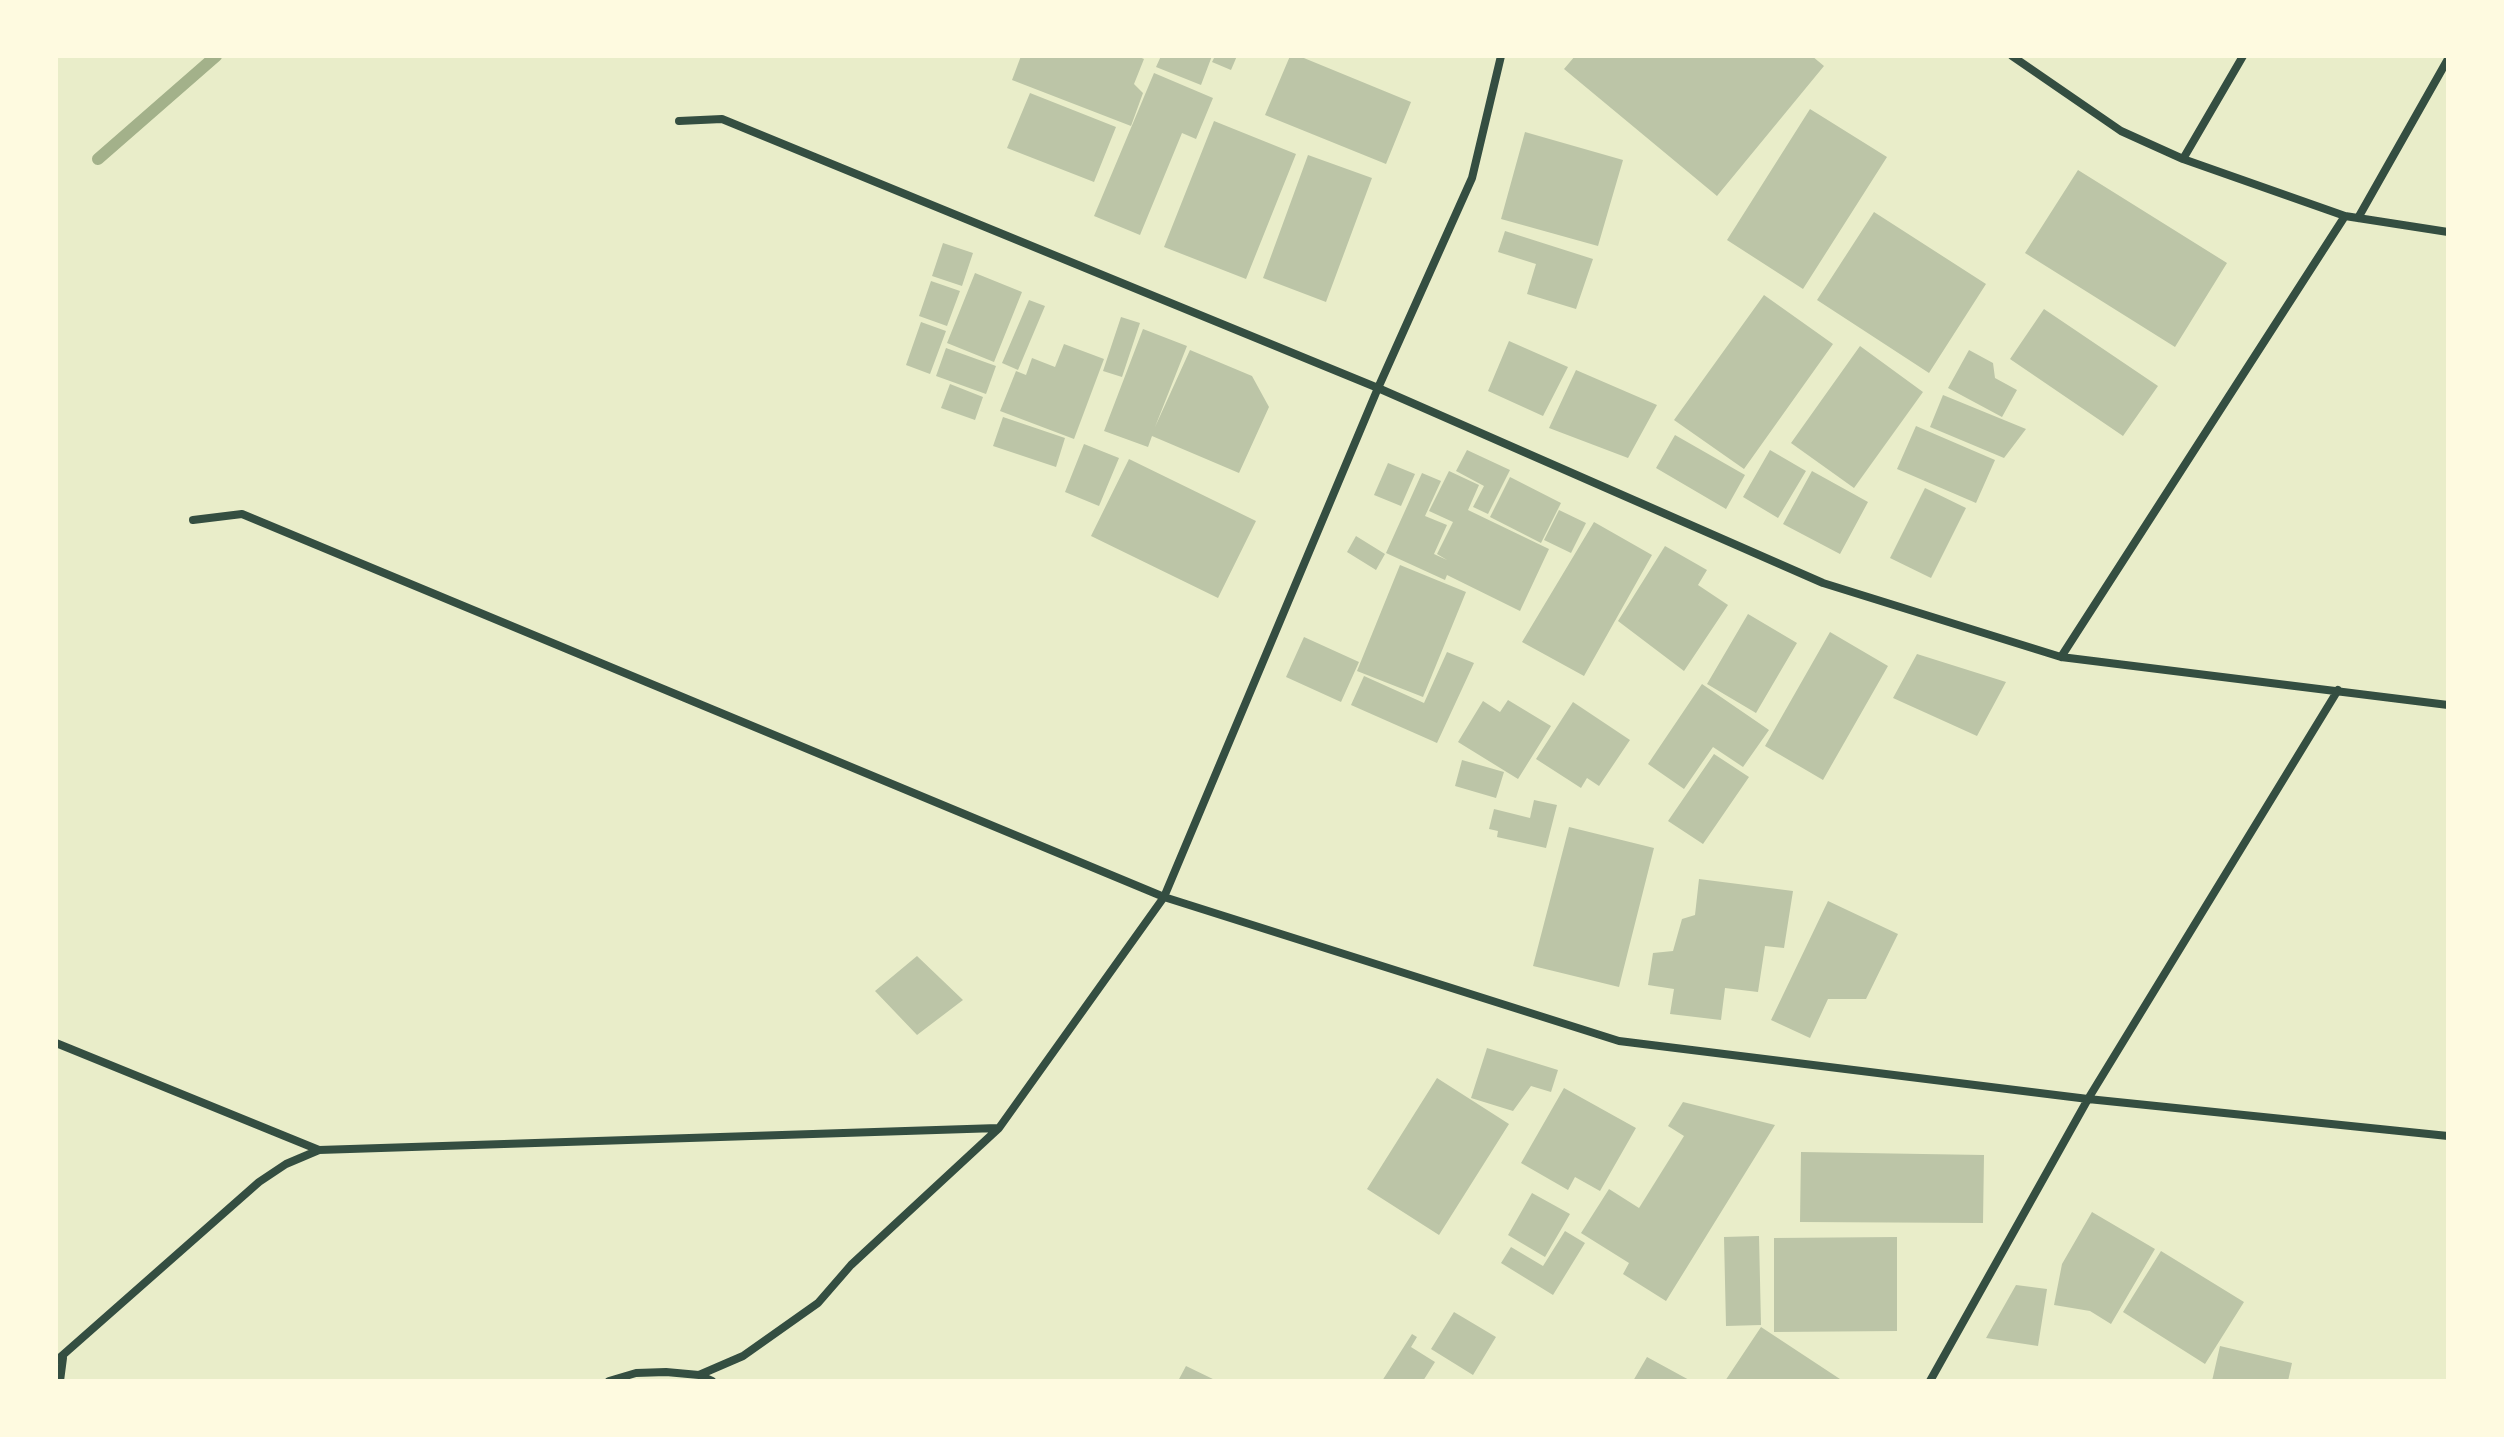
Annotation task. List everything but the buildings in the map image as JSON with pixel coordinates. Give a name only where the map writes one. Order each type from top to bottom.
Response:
[{"type":"street","points":[[699,1375],[743,1356],[818,1303],[851,1265],[999,1128],[1164,897],[1378,388],[1472,178],[1501,56]]},
{"type":"street","points":[[2012,56],[2121,131],[2183,159],[2345,216],[2448,232]]},
{"type":"street","points":[[2183,159],[2243,56]]},
{"type":"street","points":[[2358,218],[2448,59]]},
{"type":"street","points":[[679,121],[722,119],[1378,388],[1823,583],[2061,657],[2448,705]]},
{"type":"street","points":[[2061,657],[2345,216]]},
{"type":"street","points":[[193,520],[242,514],[1164,897],[1619,1041],[2088,1099],[2448,1136]]},
{"type":"street","points":[[1930,1381],[2088,1099],[2338,690]]},
{"type":"street","points":[[56,1043],[319,1150]]},
{"type":"street","points":[[60,1381],[59,1360],[259,1182],[286,1164],[319,1150],[999,1128]]},
{"type":"street","points":[[609,1381],[636,1373],[666,1372],[699,1375],[712,1381]]},
{"type":"waterway","points":[[98,159],[216,56]]}]
